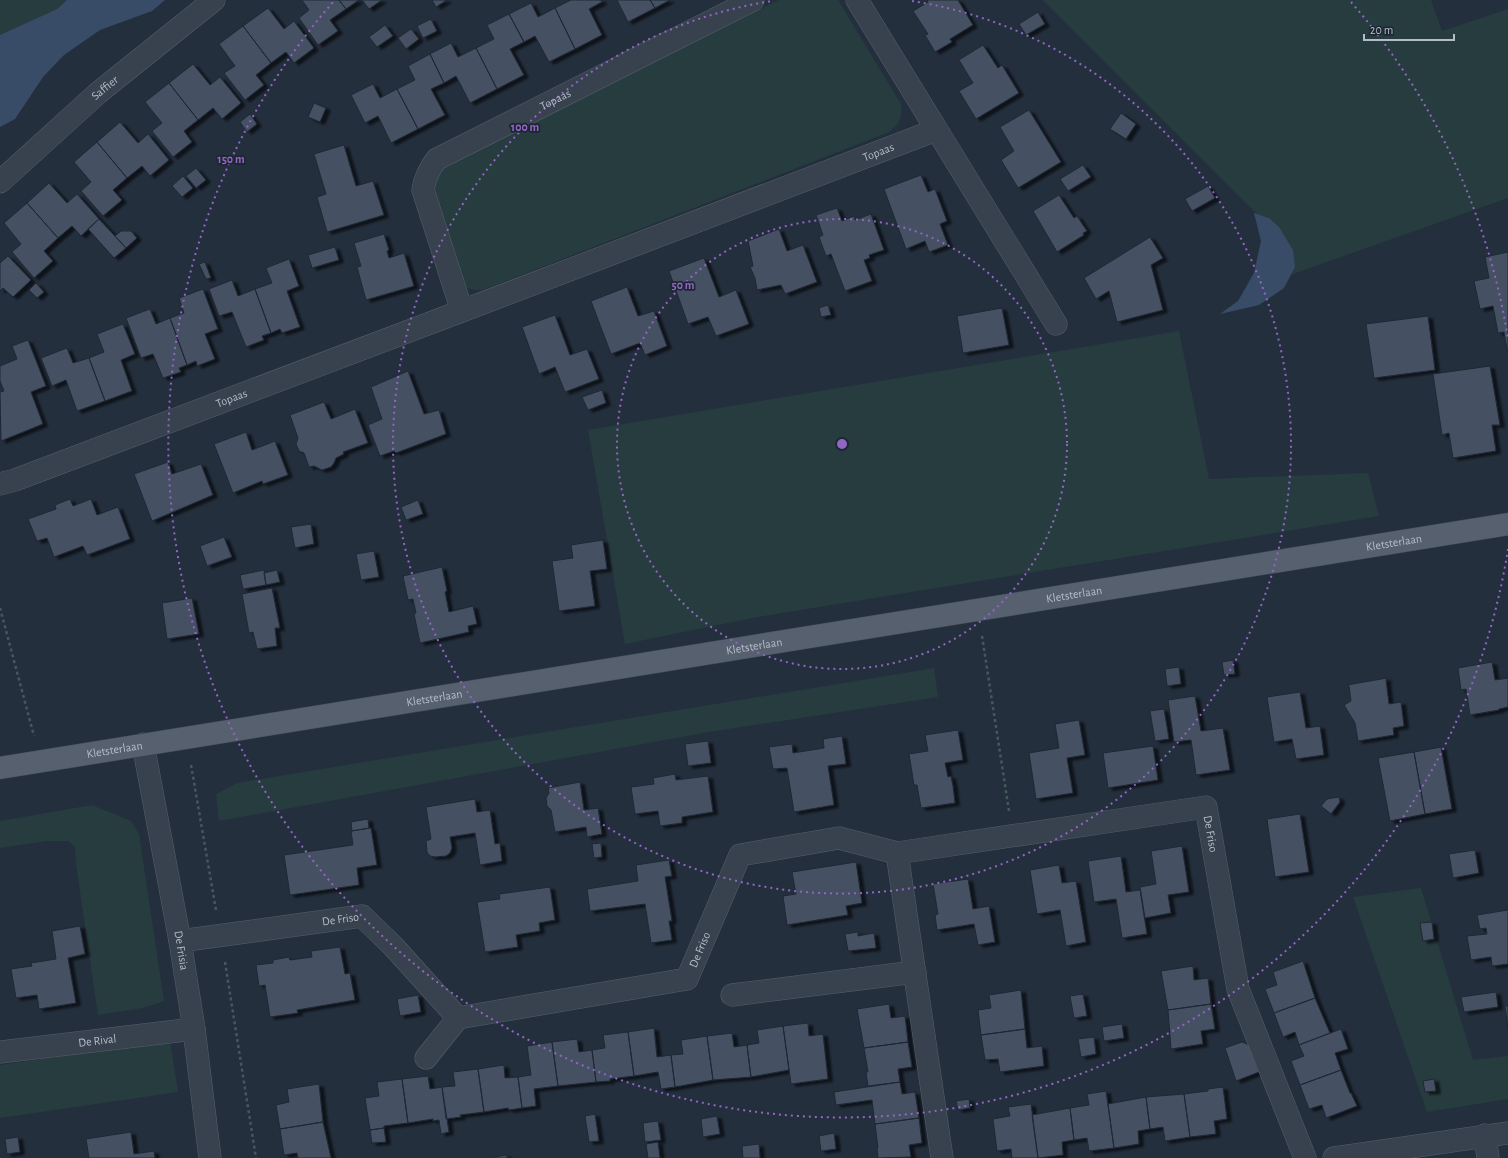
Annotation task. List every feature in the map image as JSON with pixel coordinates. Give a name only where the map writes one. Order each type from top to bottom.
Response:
[{"type":"main road","name":"Kletsterlaan","points":[[0,768],[1508,524]]},
{"type":"street","name":"Saffier","points":[[0,182],[98,93],[214,0]]},
{"type":"street","name":"Topaas","points":[[462,312],[424,190],[424,179],[429,169],[437,159],[753,0]]},
{"type":"street","points":[[857,0],[1056,324]]},
{"type":"street","name":"Topaas","points":[[0,484],[15,480],[462,312],[936,130]]},
{"type":"street","name":"De Frisia","points":[[143,744],[180,941],[194,1029],[210,1158]]},
{"type":"street","name":"De Friso","points":[[180,941],[362,916],[393,946],[458,1018],[687,979],[740,855],[839,838],[897,853],[1206,807],[1238,989],[1305,1158]]},
{"type":"street","points":[[897,853],[942,1158]]},
{"type":"street","points":[[732,995],[915,972]]},
{"type":"street","points":[[426,1058],[458,1018]]},
{"type":"street","name":"De Rival","points":[[0,1052],[194,1029]]},
{"type":"street","points":[[1334,1158],[1508,1133]]},
{"type":"street","points":[[1485,1136],[1488,1158]]},
{"type":"path","points":[[0,608],[23,690],[40,762]]},
{"type":"path","points":[[982,633],[1012,836]]},
{"type":"green space","points":[[0,0],[67,0],[57,9],[0,35]]},
{"type":"green space","points":[[779,0],[838,0],[901,104],[900,120],[893,129],[889,132],[483,290],[474,290],[465,287],[433,190],[437,178],[447,166],[655,59]]},
{"type":"green space","points":[[1043,0],[1431,0],[1442,31],[1508,9],[1508,198],[1290,275],[1295,267],[1269,218],[1257,214]]},
{"type":"green space","points":[[1179,331],[1209,479],[1368,473],[1379,516],[752,618],[625,644],[588,430]]},
{"type":"green space","points":[[934,668],[938,697],[709,732],[219,821],[216,794],[237,783]]},
{"type":"green space","points":[[92,805],[131,821],[139,834],[164,1001],[143,1008],[98,1015],[76,864],[75,847],[68,841],[47,841],[0,848],[0,821]]},
{"type":"green space","points":[[1421,888],[1473,1060],[1508,1056],[1508,1099],[1427,1112],[1353,897]]},
{"type":"green space","points":[[170,1040],[178,1092],[0,1118],[0,1065]]},
{"type":"water","points":[[67,0],[165,0],[152,11],[100,30],[64,55],[43,77],[15,119],[0,127],[0,35],[57,9]]},
{"type":"water","points":[[1254,213],[1269,218],[1279,227],[1293,250],[1295,267],[1284,288],[1259,305],[1220,314],[1238,301],[1254,273],[1261,241]]},
{"type":"building","points":[[302,0],[339,0],[346,9],[330,20],[338,31],[318,45],[299,18],[309,10]]},
{"type":"building","points":[[339,0],[359,0],[346,9]]},
{"type":"building","points":[[362,0],[382,0],[369,9]]},
{"type":"building","points":[[432,0],[447,0],[436,7]]},
{"type":"building","points":[[571,0],[601,0],[602,2],[589,9],[602,35],[575,49],[555,8]]},
{"type":"building","points":[[617,0],[650,0],[655,8],[628,22]]},
{"type":"building","points":[[650,0],[670,0],[655,8]]},
{"type":"building","points":[[927,0],[958,0],[973,25],[950,39],[952,42],[935,52],[925,35],[928,34],[913,11],[928,2]]},
{"type":"building","points":[[531,3],[538,17],[555,8],[575,49],[549,62],[535,36],[524,42],[509,14]]},
{"type":"building","points":[[268,8],[284,29],[294,21],[314,48],[294,63],[286,52],[271,63],[243,26]]},
{"type":"building","points":[[1038,12],[1045,24],[1026,35],[1019,24]]},
{"type":"building","points":[[509,14],[524,42],[510,49],[524,75],[497,89],[476,48],[494,39],[487,25]]},
{"type":"building","points":[[431,19],[437,31],[423,38],[417,26]]},
{"type":"building","points":[[385,25],[393,36],[377,47],[369,37]]},
{"type":"building","points":[[243,26],[271,63],[256,75],[264,85],[245,100],[224,73],[235,66],[219,44]]},
{"type":"building","points":[[411,29],[419,39],[406,49],[398,38]]},
{"type":"building","points":[[451,43],[458,57],[476,48],[497,89],[470,103],[456,76],[444,83],[430,54]]},
{"type":"building","points":[[983,45],[998,68],[1002,65],[1019,93],[976,119],[959,91],[973,83],[959,60]]},
{"type":"building","points":[[430,54],[444,83],[431,89],[445,115],[418,129],[397,89],[415,80],[408,66]]},
{"type":"building","points":[[193,64],[210,85],[220,77],[241,103],[222,119],[213,108],[198,120],[169,83]]},
{"type":"building","points":[[169,83],[198,120],[184,131],[192,142],[173,157],[152,131],[162,123],[145,102]]},
{"type":"building","points":[[373,84],[380,98],[397,89],[418,129],[391,143],[378,116],[365,123],[351,95]]},
{"type":"building","points":[[314,103],[326,108],[320,122],[308,117]]},
{"type":"building","points":[[1029,110],[1061,162],[1018,188],[1001,160],[1014,151],[1000,127]]},
{"type":"building","points":[[1121,113],[1136,124],[1126,139],[1110,129]]},
{"type":"building","points":[[250,114],[257,124],[247,132],[240,122]]},
{"type":"building","points":[[120,122],[138,143],[148,134],[169,160],[150,176],[142,166],[127,178],[97,142]]},
{"type":"building","points":[[97,142],[127,178],[113,190],[122,200],[103,216],[81,191],[91,182],[74,162]]},
{"type":"building","points":[[344,145],[356,186],[373,181],[384,215],[327,232],[317,197],[326,194],[314,154]]},
{"type":"building","points":[[1083,165],[1091,177],[1068,191],[1060,179]]},
{"type":"building","points":[[196,168],[206,180],[196,188],[186,176]]},
{"type":"building","points":[[921,175],[928,192],[935,189],[947,221],[940,224],[948,245],[929,252],[925,241],[906,249],[884,189]]},
{"type":"building","points":[[183,176],[193,188],[182,197],[172,186]]},
{"type":"building","points":[[49,183],[67,203],[77,194],[99,219],[81,236],[72,226],[58,238],[27,203]]},
{"type":"building","points":[[1208,186],[1215,198],[1192,211],[1185,199]]},
{"type":"building","points":[[1059,195],[1074,218],[1077,216],[1087,231],[1083,233],[1084,235],[1057,252],[1033,211]]},
{"type":"building","points":[[27,203],[58,238],[44,251],[53,261],[34,278],[12,252],[21,244],[4,223]]},
{"type":"building","points":[[837,208],[842,221],[854,216],[855,220],[871,214],[884,250],[869,255],[870,258],[864,260],[872,281],[845,291],[831,254],[826,256],[819,237],[823,235],[816,215]]},
{"type":"building","points":[[99,219],[126,248],[114,258],[88,229]]},
{"type":"building","points":[[779,229],[787,251],[803,245],[817,282],[785,294],[781,285],[757,290],[755,278],[750,267],[753,266],[748,241]]},
{"type":"building","points":[[121,231],[131,231],[137,238],[126,248],[115,236]]},
{"type":"building","points":[[384,234],[389,250],[387,251],[389,258],[404,253],[414,286],[366,300],[357,267],[361,266],[354,243]]},
{"type":"building","points":[[1150,237],[1163,258],[1151,265],[1163,310],[1117,322],[1109,291],[1096,299],[1084,278]]},
{"type":"building","points":[[335,247],[339,260],[312,268],[308,255]]},
{"type":"building","points":[[1508,252],[1507,350],[1504,332],[1498,333],[1493,306],[1480,309],[1474,281],[1489,278],[1485,257]]},
{"type":"building","points":[[8,256],[31,280],[13,297],[3,288],[0,291],[0,263]]},
{"type":"building","points":[[704,258],[719,297],[736,290],[749,324],[716,336],[708,317],[688,324],[669,271]]},
{"type":"building","points":[[289,259],[299,286],[287,291],[300,327],[282,333],[280,329],[271,333],[255,289],[272,283],[266,268]]},
{"type":"building","points":[[205,262],[211,278],[206,279],[199,264]]},
{"type":"building","points":[[232,280],[238,296],[255,289],[271,333],[262,336],[264,340],[246,347],[232,312],[219,316],[209,289]]},
{"type":"building","points":[[36,283],[44,292],[37,298],[29,290]]},
{"type":"building","points":[[627,287],[638,316],[654,311],[667,346],[645,355],[640,343],[611,354],[591,301]]},
{"type":"building","points":[[203,289],[218,329],[205,334],[215,359],[197,366],[196,361],[187,365],[170,318],[184,313],[179,298]]},
{"type":"building","points":[[828,305],[831,315],[821,317],[819,308]]},
{"type":"building","points":[[1002,308],[1009,345],[963,353],[957,316]]},
{"type":"building","points":[[150,309],[156,324],[170,318],[187,365],[179,368],[181,372],[163,378],[153,354],[141,358],[126,318]]},
{"type":"building","points":[[555,315],[570,355],[587,349],[599,379],[565,392],[555,367],[539,374],[522,327]]},
{"type":"building","points":[[1428,316],[1435,370],[1374,378],[1366,324]]},
{"type":"building","points":[[123,324],[135,354],[121,360],[132,391],[105,401],[89,358],[104,352],[97,334]]},
{"type":"building","points":[[28,340],[46,386],[31,392],[43,424],[1,441],[0,392],[4,391],[0,381],[0,366],[17,359],[12,346]]},
{"type":"building","points":[[67,348],[73,363],[89,358],[105,401],[77,411],[66,380],[52,386],[41,358]]},
{"type":"building","points":[[1490,366],[1500,425],[1492,425],[1496,451],[1453,458],[1449,433],[1442,435],[1433,374]]},
{"type":"building","points":[[408,371],[424,414],[439,410],[446,434],[396,453],[394,451],[380,456],[368,425],[382,419],[371,387]]},
{"type":"building","points":[[602,390],[606,403],[588,410],[582,397]]},
{"type":"building","points":[[324,402],[331,419],[355,409],[368,443],[343,452],[344,454],[336,458],[331,467],[322,470],[314,466],[309,467],[304,453],[299,451],[296,444],[298,438],[290,415]]},
{"type":"building","points":[[246,432],[252,450],[275,441],[288,475],[263,484],[262,481],[233,493],[214,444]]},
{"type":"building","points":[[168,462],[172,474],[201,464],[213,495],[152,521],[134,474]]},
{"type":"building","points":[[70,499],[73,506],[91,499],[97,515],[118,507],[130,539],[87,555],[83,546],[54,557],[47,538],[37,541],[28,519],[56,509],[55,505]]},
{"type":"building","points":[[418,500],[423,514],[406,520],[401,507]]},
{"type":"building","points":[[311,524],[314,544],[295,548],[291,527]]},
{"type":"building","points":[[224,537],[232,557],[207,566],[200,546]]},
{"type":"building","points":[[603,540],[607,569],[590,571],[595,606],[559,611],[552,561],[573,558],[571,545]]},
{"type":"building","points":[[374,551],[379,577],[361,580],[356,554]]},
{"type":"building","points":[[442,567],[447,591],[445,592],[449,612],[473,606],[477,624],[468,626],[469,632],[420,643],[414,614],[416,613],[413,599],[408,600],[403,576]]},
{"type":"building","points":[[264,570],[266,585],[243,589],[240,575]]},
{"type":"building","points":[[277,570],[280,582],[266,585],[264,573]]},
{"type":"building","points":[[272,588],[280,628],[275,628],[277,646],[257,649],[253,632],[249,633],[242,594]]},
{"type":"building","points":[[192,598],[199,634],[167,639],[162,603]]},
{"type":"building","points":[[1233,660],[1235,674],[1224,675],[1222,662]]},
{"type":"building","points":[[1492,662],[1495,680],[1508,678],[1508,707],[1470,715],[1466,689],[1461,690],[1458,668]]},
{"type":"building","points":[[1179,667],[1181,684],[1167,686],[1165,669]]},
{"type":"building","points":[[1387,678],[1389,704],[1401,702],[1404,726],[1393,728],[1394,735],[1358,741],[1355,723],[1344,705],[1351,701],[1349,686],[1347,685]]},
{"type":"building","points":[[1300,692],[1306,728],[1320,726],[1324,755],[1296,759],[1292,739],[1274,742],[1267,697]]},
{"type":"building","points":[[1195,696],[1201,731],[1223,728],[1230,770],[1196,775],[1191,740],[1174,742],[1168,700]]},
{"type":"building","points":[[1164,709],[1169,739],[1155,741],[1150,711]]},
{"type":"building","points":[[1079,720],[1085,755],[1067,758],[1073,793],[1036,799],[1029,753],[1059,748],[1055,724]]},
{"type":"building","points":[[958,730],[963,760],[945,763],[948,777],[951,776],[955,803],[921,808],[917,785],[914,785],[909,754],[928,751],[925,735]]},
{"type":"building","points":[[842,736],[846,764],[828,766],[834,805],[794,812],[787,768],[773,769],[769,747],[792,744],[793,753],[824,748],[823,739]]},
{"type":"building","points":[[708,741],[711,763],[688,766],[685,744]]},
{"type":"building","points":[[1153,746],[1158,780],[1108,788],[1103,753]]},
{"type":"building","points":[[1441,747],[1452,809],[1425,814],[1414,752]]},
{"type":"building","points":[[1414,752],[1425,814],[1390,821],[1378,758]]},
{"type":"building","points":[[675,774],[676,780],[708,776],[713,812],[682,817],[682,823],[660,826],[658,811],[635,814],[631,787],[654,784],[653,778]]},
{"type":"building","points":[[580,782],[584,810],[598,808],[602,834],[587,837],[586,827],[555,832],[551,810],[547,806],[546,798],[549,793],[548,788]]},
{"type":"building","points":[[1339,797],[1340,802],[1331,814],[1321,806],[1327,799]]},
{"type":"building","points":[[475,799],[477,812],[490,810],[495,844],[500,843],[502,861],[480,865],[475,833],[450,837],[452,848],[450,853],[446,856],[430,856],[427,852],[426,841],[431,839],[426,807]]},
{"type":"building","points":[[1300,814],[1309,872],[1275,877],[1267,819]]},
{"type":"building","points":[[368,819],[369,828],[352,831],[351,822]]},
{"type":"building","points":[[371,828],[377,865],[357,868],[359,885],[290,895],[284,855],[353,845],[351,831]]},
{"type":"building","points":[[601,843],[602,857],[594,858],[592,844]]},
{"type":"building","points":[[1182,846],[1189,892],[1168,895],[1171,913],[1145,918],[1140,887],[1156,884],[1151,851]]},
{"type":"building","points":[[1475,850],[1479,873],[1453,878],[1449,854]]},
{"type":"building","points":[[1121,856],[1126,892],[1140,890],[1147,934],[1122,938],[1116,899],[1094,902],[1088,861]]},
{"type":"building","points":[[669,860],[672,876],[665,877],[672,921],[669,921],[672,940],[651,943],[645,904],[590,911],[587,889],[638,881],[636,865]]},
{"type":"building","points":[[856,862],[862,903],[846,906],[848,915],[787,925],[783,896],[796,894],[792,872]]},
{"type":"building","points":[[1059,865],[1062,883],[1076,881],[1086,942],[1066,946],[1060,910],[1037,914],[1030,870]]},
{"type":"building","points":[[968,879],[973,909],[989,906],[995,942],[978,945],[974,924],[937,930],[935,915],[938,914],[933,884]]},
{"type":"building","points":[[550,887],[555,920],[539,923],[540,931],[516,935],[518,947],[485,952],[477,902],[500,899],[499,894]]},
{"type":"building","points":[[1508,910],[1508,964],[1492,966],[1491,957],[1471,960],[1467,936],[1487,934],[1486,928],[1480,929],[1477,915]]},
{"type":"building","points":[[1432,922],[1434,939],[1423,941],[1420,923]]},
{"type":"building","points":[[80,926],[85,954],[68,958],[76,1003],[39,1009],[37,995],[16,998],[11,969],[32,966],[31,963],[56,959],[52,931]]},
{"type":"building","points":[[858,932],[858,936],[874,933],[876,948],[848,951],[845,934]]},
{"type":"building","points":[[340,947],[345,974],[350,973],[355,1000],[297,1010],[298,1013],[270,1017],[265,985],[259,986],[256,965],[273,963],[273,960],[289,957],[290,960],[312,957],[311,951]]},
{"type":"building","points":[[1303,961],[1315,998],[1274,1013],[1265,989],[1277,985],[1273,972]]},
{"type":"building","points":[[1193,966],[1194,980],[1208,978],[1211,1004],[1168,1010],[1161,971]]},
{"type":"building","points":[[1021,990],[1025,1029],[981,1035],[978,1010],[991,1008],[989,995]]},
{"type":"building","points":[[1496,992],[1498,1007],[1464,1012],[1461,997]]},
{"type":"building","points":[[1083,994],[1087,1016],[1074,1018],[1070,996]]},
{"type":"building","points":[[418,995],[421,1012],[400,1016],[397,999]]},
{"type":"building","points":[[1315,998],[1330,1033],[1299,1045],[1295,1032],[1283,1037],[1274,1013]]},
{"type":"building","points":[[889,1004],[891,1018],[905,1016],[908,1042],[864,1048],[857,1009]]},
{"type":"building","points":[[1211,1004],[1215,1029],[1201,1031],[1203,1044],[1171,1049],[1168,1010]]},
{"type":"building","points":[[1505,1006],[1508,1006],[1508,1028]]},
{"type":"building","points":[[808,1023],[809,1036],[823,1034],[828,1079],[791,1084],[783,1026]]},
{"type":"building","points":[[1122,1024],[1124,1038],[1104,1041],[1102,1027]]},
{"type":"building","points":[[783,1026],[789,1070],[751,1077],[747,1045],[759,1043],[757,1030]]},
{"type":"building","points":[[654,1028],[657,1057],[671,1055],[675,1087],[661,1089],[658,1072],[634,1076],[628,1032]]},
{"type":"building","points":[[1025,1029],[1027,1048],[1042,1046],[1044,1066],[1000,1072],[998,1059],[985,1060],[981,1035]]},
{"type":"building","points":[[1341,1029],[1348,1049],[1335,1053],[1341,1070],[1300,1085],[1291,1061],[1304,1056],[1299,1045]]},
{"type":"building","points":[[628,1032],[634,1076],[596,1082],[592,1050],[605,1048],[603,1035]]},
{"type":"building","points":[[732,1033],[734,1047],[747,1045],[751,1077],[713,1080],[707,1036]]},
{"type":"building","points":[[707,1036],[713,1080],[675,1087],[671,1055],[683,1054],[681,1040]]},
{"type":"building","points":[[1094,1037],[1096,1054],[1081,1057],[1078,1039]]},
{"type":"building","points":[[577,1039],[579,1052],[592,1050],[596,1082],[558,1086],[552,1042]]},
{"type":"building","points":[[552,1042],[558,1086],[534,1089],[536,1106],[522,1108],[518,1077],[531,1075],[527,1046]]},
{"type":"building","points":[[908,1042],[912,1067],[898,1069],[900,1082],[868,1086],[866,1072],[868,1072],[864,1048]]},
{"type":"building","points":[[1242,1042],[1249,1045],[1259,1072],[1236,1081],[1225,1048]]},
{"type":"building","points":[[504,1065],[505,1078],[518,1077],[522,1108],[509,1110],[508,1108],[484,1112],[478,1069]]},
{"type":"building","points":[[478,1069],[484,1112],[460,1115],[461,1117],[446,1119],[442,1087],[455,1086],[453,1072]]},
{"type":"building","points":[[1341,1070],[1357,1106],[1326,1118],[1322,1105],[1309,1109],[1300,1085]]},
{"type":"building","points":[[428,1076],[430,1089],[442,1087],[449,1132],[441,1134],[439,1120],[433,1121],[433,1119],[408,1123],[402,1079]]},
{"type":"building","points":[[402,1079],[408,1123],[384,1126],[384,1128],[370,1130],[365,1098],[379,1096],[377,1082]]},
{"type":"building","points":[[1434,1079],[1436,1091],[1425,1092],[1423,1081]]},
{"type":"building","points":[[900,1082],[902,1094],[915,1092],[919,1118],[875,1124],[872,1100],[836,1105],[834,1092]]},
{"type":"building","points":[[319,1084],[323,1122],[280,1129],[276,1105],[289,1102],[287,1089]]},
{"type":"building","points":[[1223,1087],[1227,1119],[1214,1121],[1216,1134],[1190,1137],[1184,1094],[1208,1091],[1208,1089]]},
{"type":"building","points":[[1106,1091],[1114,1148],[1089,1151],[1087,1138],[1074,1140],[1070,1108],[1089,1105],[1087,1094]]},
{"type":"building","points":[[1184,1094],[1190,1137],[1165,1141],[1163,1127],[1150,1129],[1146,1097]]},
{"type":"building","points":[[1146,1097],[1150,1129],[1138,1131],[1139,1144],[1114,1148],[1108,1104]]},
{"type":"building","points":[[969,1099],[970,1108],[958,1110],[956,1101]]},
{"type":"building","points":[[1031,1104],[1038,1158],[1012,1158],[1011,1149],[997,1151],[993,1119],[1010,1116],[1008,1107]]},
{"type":"building","points":[[1070,1108],[1074,1140],[1062,1142],[1063,1155],[1038,1158],[1032,1115]]},
{"type":"building","points":[[595,1114],[599,1141],[589,1142],[585,1116]]},
{"type":"building","points":[[717,1116],[720,1134],[703,1137],[701,1119]]},
{"type":"building","points":[[919,1118],[922,1143],[909,1145],[911,1157],[878,1158],[875,1124]]},
{"type":"building","points":[[658,1121],[661,1140],[645,1142],[643,1123]]},
{"type":"building","points":[[323,1122],[331,1158],[298,1158],[297,1153],[284,1155],[280,1129]]},
{"type":"building","points":[[384,1128],[386,1142],[372,1143],[370,1130]]},
{"type":"building","points":[[131,1132],[134,1154],[154,1151],[155,1158],[89,1158],[86,1139]]},
{"type":"building","points":[[834,1133],[836,1149],[821,1151],[819,1136]]},
{"type":"building","points":[[18,1137],[20,1152],[7,1154],[5,1139]]},
{"type":"building","points":[[658,1142],[660,1158],[648,1158],[646,1144]]},
{"type":"building","points":[[759,1144],[760,1158],[743,1158],[742,1146]]},
{"type":"building","points":[[507,1155],[507,1158],[494,1157]]}]
